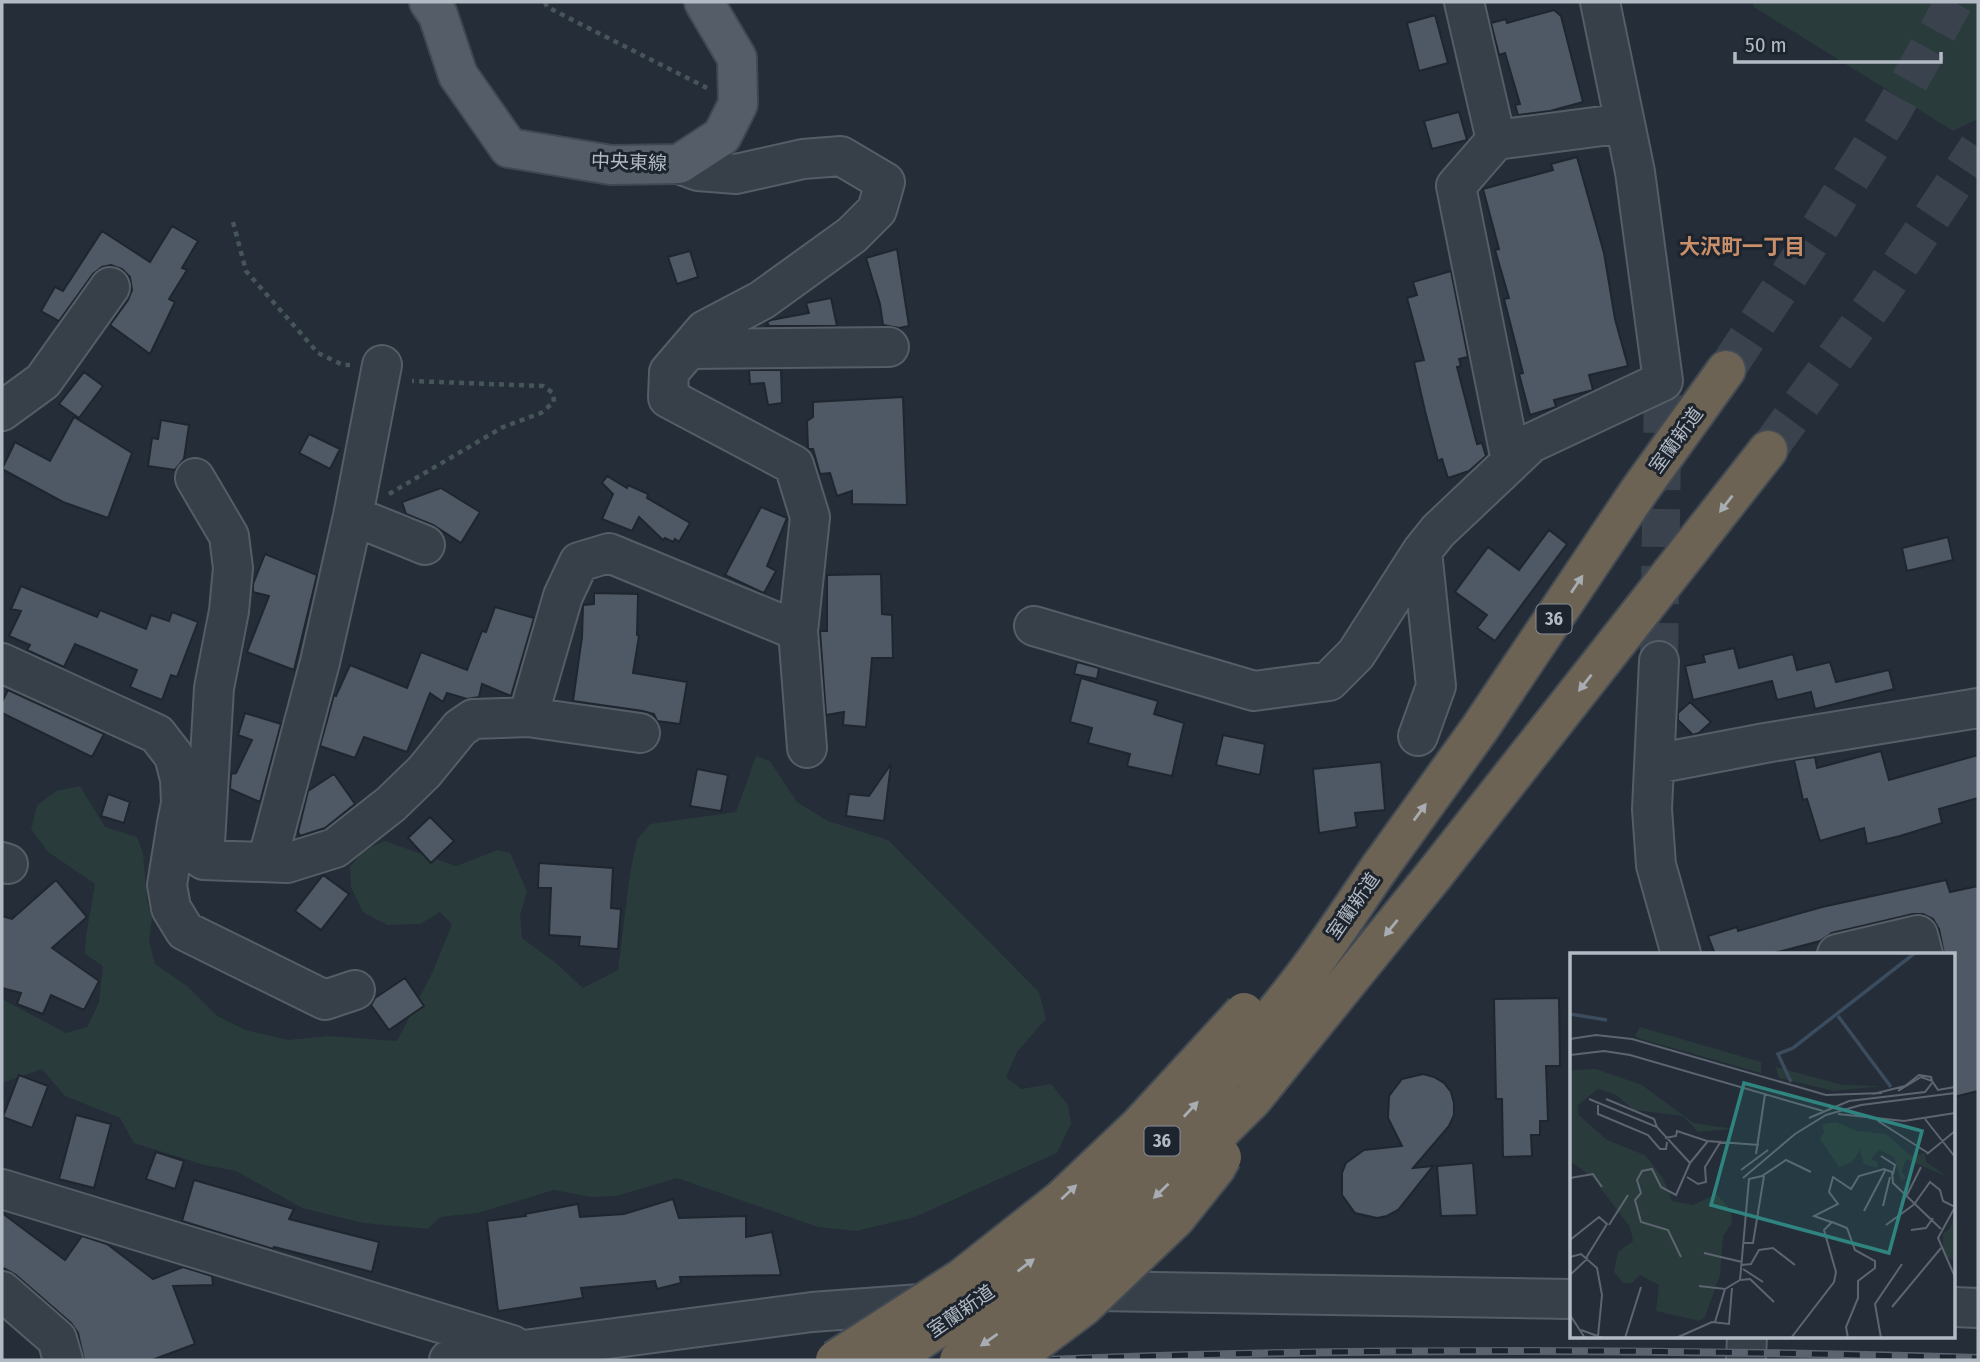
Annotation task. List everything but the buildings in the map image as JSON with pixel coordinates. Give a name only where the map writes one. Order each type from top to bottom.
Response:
[{"type":"highway","name":"室蘭新道","points":[[890,1360],[951,1320],[1042,1253],[1142,1163],[1228,1069],[1305,975],[1480,728],[1639,491],[1726,370]]},
{"type":"highway","name":"室蘭新道","points":[[959,1360],[1081,1269],[1252,1100],[1434,875],[1768,450]]},
{"type":"highway","points":[[835,1360],[962,1278],[1062,1199],[1139,1126],[1246,1011],[1347,915]]},
{"type":"highway","points":[[1012,1360],[1083,1307],[1176,1218],[1216,1168],[1252,1100]]},
{"type":"main road","name":"中央東線","points":[[429,2],[438,15],[458,75],[509,148],[611,165],[679,164],[722,136],[738,104],[737,58],[704,2]]},
{"type":"street","points":[[1464,2],[1496,140]]},
{"type":"street","points":[[1034,626],[1254,691],[1329,681],[1356,654],[1422,551],[1438,531],[1531,443],[1663,381],[1635,173],[1600,2]]},
{"type":"street","points":[[1511,461],[1456,186],[1496,140],[1625,123]]},
{"type":"street","points":[[679,164],[698,171],[736,174],[803,159],[841,156],[885,182],[877,210],[852,235],[762,300],[705,330],[669,372],[668,398],[794,466],[810,517],[798,631],[807,748]]},
{"type":"street","points":[[2,411],[43,381],[110,287]]},
{"type":"street","points":[[689,349],[888,347]]},
{"type":"street","points":[[267,862],[320,662],[380,372]]},
{"type":"street","points":[[195,478],[229,536],[233,568],[229,611],[214,688],[204,860]]},
{"type":"street","points":[[352,516],[425,545]]},
{"type":"street","points":[[1418,736],[1436,686],[1422,551]]},
{"type":"street","points":[[528,717],[563,596],[579,562],[610,553],[798,631]]},
{"type":"street","points":[[1659,662],[1652,809],[1656,865],[1681,953]]},
{"type":"street","points":[[2,663],[157,734],[174,756],[180,779],[181,803],[167,885],[171,908],[185,931],[325,1000],[355,990]]},
{"type":"street","points":[[1655,764],[1978,708]]},
{"type":"street","points":[[177,823],[184,843],[204,860],[287,863],[334,848],[391,804],[425,772],[460,728],[473,719],[528,717],[640,733]]},
{"type":"street","points":[[1841,953],[1918,935],[1923,953]]},
{"type":"street","points":[[2,1189],[524,1349]]},
{"type":"street","points":[[2,1291],[57,1339],[63,1360]]},
{"type":"street","points":[[449,1360],[812,1312],[1097,1291],[1570,1299]]},
{"type":"street","points":[[1955,1307],[1978,1308]]},
{"type":"street","points":[[1746,1360],[1747,1338]]},
{"type":"path","points":[[545,2],[547,7],[628,50],[738,104]]},
{"type":"path","points":[[233,222],[246,271],[318,353],[343,365],[380,372],[543,386],[553,393],[554,402],[541,414],[503,426],[352,516]]},
{"type":"shaded area","points":[[1752,2],[1978,2],[1978,119],[1953,131],[1754,7]]},
{"type":"shaded area","points":[[756,756],[770,761],[797,802],[828,821],[888,840],[1039,992],[1046,1019],[1017,1052],[1006,1077],[1021,1089],[1051,1084],[1068,1105],[1071,1124],[1057,1153],[915,1217],[856,1231],[818,1227],[677,1178],[617,1196],[591,1197],[554,1190],[478,1213],[440,1217],[428,1229],[363,1223],[302,1208],[236,1171],[204,1165],[134,1143],[120,1118],[65,1096],[42,1069],[2,1083],[2,999],[66,1033],[87,1027],[99,1002],[103,966],[85,954],[95,884],[48,852],[31,829],[37,805],[56,791],[80,786],[105,827],[137,837],[143,853],[147,900],[152,918],[149,941],[155,964],[187,986],[217,1016],[245,1030],[288,1040],[328,1036],[397,1041],[433,971],[452,924],[440,912],[420,924],[387,925],[363,912],[351,887],[350,867],[364,850],[385,841],[456,866],[498,850],[510,853],[527,891],[520,916],[522,938],[556,963],[583,988],[618,970],[630,873],[637,840],[650,824],[736,812]]},
{"type":"tunnel","points":[[1726,370],[1890,116],[1954,2]]},
{"type":"tunnel","points":[[1768,450],[1876,301],[1978,147]]},
{"type":"tunnel","points":[[1659,661],[1663,381]]},
{"type":"railway","points":[[1044,1360],[1394,1351],[1745,1353],[1978,1358]]},
{"type":"district","name":"大沢町一丁目","points":[[1742,247]]}]
